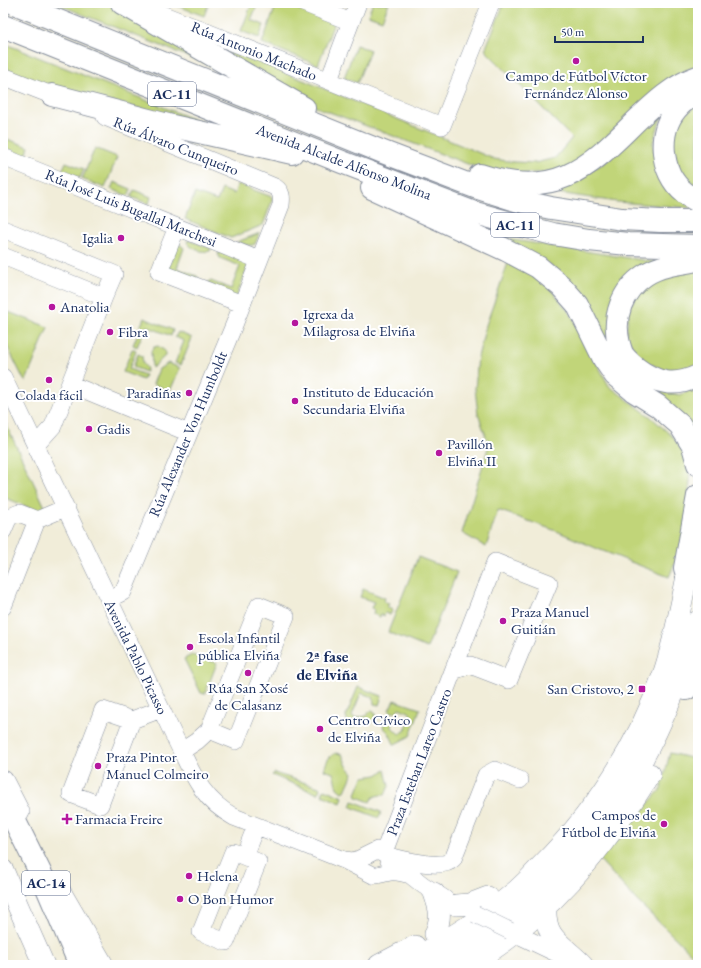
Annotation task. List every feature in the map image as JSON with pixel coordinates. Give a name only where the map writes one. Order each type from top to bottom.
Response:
[{"type":"highway","name":"Avenida Alcalde Alfonso Molina","points":[[14,3],[383,152],[475,187],[519,201],[545,207],[622,219],[698,221]]},
{"type":"highway","points":[[122,3],[296,103],[350,138]]},
{"type":"highway","name":"Avenida Alcalde Alfonso Molina","points":[[3,26],[342,162],[472,212],[553,234],[588,240],[628,244],[698,246]]},
{"type":"highway","points":[[296,103],[433,159],[494,179],[526,184],[548,181],[571,175],[591,163],[608,149],[654,104],[686,81],[698,77]]},
{"type":"highway","points":[[698,94],[688,98],[674,112],[663,137],[666,162],[670,176],[679,188],[698,201]]},
{"type":"highway","points":[[52,95],[168,125],[278,150],[342,162]]},
{"type":"highway","points":[[278,150],[337,173],[414,207],[506,250],[538,267],[561,286],[577,304],[604,359],[615,375],[634,391],[658,406],[680,425],[693,446],[698,464]]},
{"type":"highway","points":[[383,152],[433,159]]},
{"type":"highway","points":[[375,175],[414,207]]},
{"type":"highway","points":[[698,260],[668,266],[647,274],[632,286],[622,303],[616,320],[618,339],[623,355],[649,377],[669,383],[686,382],[698,376]]},
{"type":"highway","points":[[687,575],[685,568],[698,496]]},
{"type":"highway","points":[[686,689],[695,649]]},
{"type":"highway","name":"AC-14","points":[[5,800],[42,876],[80,965]]},
{"type":"highway","name":"AC-14","points":[[3,830],[33,892],[64,965]]},
{"type":"main road","points":[[404,965],[441,944],[490,912],[518,890],[574,831],[608,784],[630,750],[649,711],[663,674],[676,631],[698,530]]},
{"type":"main road","points":[[438,965],[484,934],[516,909],[550,879],[579,849],[604,818],[640,765],[661,724],[675,690],[695,649],[698,621]]},
{"type":"main road","points":[[468,965],[520,938],[546,906],[599,848],[628,809],[652,771],[664,748],[686,689]]},
{"type":"main road","points":[[379,965],[404,953],[435,934],[505,884],[536,854],[578,807],[601,771],[649,711]]},
{"type":"main road","points":[[3,781],[60,891],[103,965]]},
{"type":"main road","points":[[3,870],[44,965]]},
{"type":"main road","points":[[428,889],[440,915],[435,934]]},
{"type":"main road","points":[[60,891],[90,965]]},
{"type":"main road","points":[[18,906],[32,965]]},
{"type":"main road","points":[[546,906],[546,919],[550,934],[582,965]]},
{"type":"street","name":"Rúa Antonio Machado","points":[[135,3],[442,126],[491,3]]},
{"type":"street","points":[[303,3],[351,22]]},
{"type":"street","name":"Rúa Antonio Machado","points":[[329,80],[358,3]]},
{"type":"street","name":"Rúa Álvaro Cunqueiro","points":[[3,76],[275,187],[282,194],[281,205],[259,260]]},
{"type":"street","name":"Rúa José Luis Bugallal Marchesi","points":[[3,157],[259,260]]},
{"type":"street","points":[[177,226],[159,272],[242,304]]},
{"type":"street","points":[[3,229],[114,274],[53,426],[36,446]]},
{"type":"street","points":[[3,256],[104,297]]},
{"type":"street","name":"Rúa Alexander Von Humboldt","points":[[109,599],[123,592],[259,260]]},
{"type":"street","name":"Avenida Pablo Picasso","points":[[3,377],[161,709],[202,791],[211,801],[228,814],[344,860],[383,862],[398,872],[407,874],[428,889],[520,938]]},
{"type":"street","points":[[70,384],[189,433]]},
{"type":"street","points":[[3,531],[9,517],[19,513],[37,520],[65,508]]},
{"type":"street","points":[[3,607],[37,520]]},
{"type":"street","points":[[453,671],[461,650],[495,562],[549,583],[509,680],[470,665],[461,650]]},
{"type":"street","points":[[182,751],[197,741],[209,730],[259,605],[286,616],[236,741],[209,730]]},
{"type":"street","points":[[453,671],[470,665]]},
{"type":"street","name":"Praza Esteban Lareo Castro","points":[[383,862],[453,671]]},
{"type":"street","points":[[132,720],[100,805],[72,794],[103,710],[132,720],[161,709]]},
{"type":"street","points":[[344,860],[353,861],[377,850],[383,862],[433,865],[446,864],[453,859],[486,776],[495,770],[520,780]]},
{"type":"street","points":[[244,856],[256,826]]},
{"type":"street","points":[[233,852],[244,856],[258,862],[226,942],[201,932],[233,852]]},
{"type":"street","points":[[428,889],[424,873],[433,865]]},
{"type":"street","points":[[520,938],[565,965]]},
{"type":"street","points":[[520,938],[582,965]]},
{"type":"green space","points":[[54,3],[112,3],[239,77]]},
{"type":"green space","points":[[170,3],[209,3],[204,16]]},
{"type":"green space","points":[[252,3],[258,3],[251,20],[264,25],[259,38],[241,31]]},
{"type":"green space","points":[[277,3],[283,3],[334,23],[318,65],[262,43]]},
{"type":"green space","points":[[373,3],[389,3],[382,20],[368,15]]},
{"type":"green space","name":"Campo de Fútbol Víctor Fernández Alonso","points":[[504,3],[698,3],[698,66],[682,72],[670,80],[568,171],[497,175],[316,107],[199,37],[494,159],[535,163],[555,158],[572,138],[485,50]]},
{"type":"green space","points":[[3,43],[203,123],[55,89],[3,68]]},
{"type":"green space","points":[[356,45],[370,50],[357,83],[344,78]]},
{"type":"green space","points":[[667,99],[653,143],[657,170],[669,190],[692,208],[617,202],[545,191],[603,164],[631,141]]},
{"type":"green space","points":[[696,104],[698,104],[698,191],[679,171],[672,139],[681,119]]},
{"type":"green space","points":[[7,139],[29,147],[26,156],[4,148]]},
{"type":"green space","points":[[95,148],[117,157],[105,188],[82,179]]},
{"type":"green space","points":[[66,162],[84,169],[80,178],[62,171]]},
{"type":"green space","points":[[114,182],[131,189],[128,196],[111,189]]},
{"type":"green space","points":[[238,184],[272,197],[272,201],[263,225],[231,238],[185,219],[195,193],[217,201],[222,189],[234,194]]},
{"type":"green space","points":[[134,190],[151,197],[149,204],[131,197]]},
{"type":"green space","points":[[260,233],[255,244],[253,245],[237,242]]},
{"type":"green space","points":[[507,239],[655,262],[626,281],[612,307],[609,341],[623,369],[642,385],[680,395],[698,387],[698,440],[686,421],[663,402],[639,390],[619,370],[604,342],[589,307],[570,281],[544,260]]},
{"type":"green space","points":[[188,240],[211,248],[210,251],[197,250],[187,242]]},
{"type":"green space","points":[[178,243],[184,248],[177,268],[197,276],[199,281],[167,271]]},
{"type":"green space","points":[[219,252],[249,263],[236,298],[207,283],[211,281],[231,289],[240,266],[220,258],[218,254]]},
{"type":"green space","points":[[509,260],[551,289],[572,316],[609,386],[651,417],[673,437],[688,460],[690,481],[687,513],[680,552],[669,577],[559,532],[498,510],[486,547],[462,533],[489,445],[478,414],[475,389],[478,357],[486,325]]},
{"type":"green space","points":[[698,267],[698,367],[670,372],[641,360],[626,335],[629,306],[648,283],[677,270]]},
{"type":"green space","points":[[3,310],[48,327],[26,381],[24,380],[3,338]]},
{"type":"green space","points":[[144,318],[173,330],[171,336],[146,326],[137,347],[133,345]]},
{"type":"green space","points":[[178,332],[192,338],[181,365],[175,363],[184,341],[175,337]]},
{"type":"green space","points":[[158,346],[165,351],[165,356],[152,368],[151,351],[154,347]]},
{"type":"green space","points":[[132,349],[136,351],[129,369],[145,375],[143,380],[123,372]]},
{"type":"green space","points":[[138,354],[142,356],[143,363],[147,369],[146,372],[133,367]]},
{"type":"green space","points":[[168,363],[180,368],[170,391],[153,384],[159,369]]},
{"type":"green space","points":[[3,418],[45,507],[38,511],[3,497]]},
{"type":"green space","points":[[418,557],[457,572],[427,648],[388,632]]},
{"type":"green space","points":[[363,589],[385,598],[384,601],[389,604],[387,607],[393,609],[390,615],[385,613],[384,616],[381,614],[380,617],[373,614],[374,609],[371,608],[374,602],[360,597]]},
{"type":"green space","points":[[192,655],[217,663],[205,694],[201,693],[184,659]]},
{"type":"green space","points":[[358,687],[382,696],[379,705],[374,704],[373,697],[361,693],[352,715],[354,718],[367,716],[369,712],[372,711],[376,714],[372,722],[364,722],[352,728],[349,727],[346,716]]},
{"type":"green space","points":[[394,700],[420,709],[410,736],[395,744],[389,733],[383,727],[385,720],[387,718],[393,720],[392,727],[399,734],[405,731],[411,715],[409,712],[399,708],[396,712],[389,710]]},
{"type":"green space","points":[[336,753],[342,754],[347,766],[353,773],[345,791],[342,792],[337,788],[333,773],[324,770],[329,758]]},
{"type":"green space","name":"Campos de Fútbol de Elviña","points":[[670,753],[698,760],[698,960],[636,900],[599,859],[661,789]]},
{"type":"green space","points":[[385,770],[389,786],[385,795],[378,795],[370,802],[357,797],[356,794],[363,777],[377,775]]},
{"type":"green space","points":[[274,773],[319,787],[318,794],[272,775]]},
{"type":"green space","points":[[324,789],[343,797],[341,803],[322,795]]},
{"type":"green space","points":[[353,801],[381,812],[379,818],[351,807]]},
{"type":"place","name":"Campo de Fútbol Víctor Fernández Alonso","points":[[576,61]]},
{"type":"place","name":"Igalia","points":[[121,238]]},
{"type":"place","name":"Anatolia","points":[[52,307]]},
{"type":"place","name":"Igrexa da Milagrosa de Elviña","points":[[295,323]]},
{"type":"place","name":"Fibra","points":[[110,332]]},
{"type":"place","name":"Colada fácil","points":[[49,380]]},
{"type":"place","name":"Paradiñas","points":[[189,393]]},
{"type":"place","name":"Instituto de Educación Secundaria Elviña","points":[[295,401]]},
{"type":"place","name":"Gadis","points":[[89,429]]},
{"type":"place","name":"Pavillón Elviña II","points":[[439,453]]},
{"type":"place","name":"Praza Manuel Guitián","points":[[503,621]]},
{"type":"place","name":"Escola Infantil pública Elviña","points":[[190,647]]},
{"type":"place","name":"Rúa San Xosé de Calasanz","points":[[248,673]]},
{"type":"place","name":"San Cristovo, 2","points":[[642,689]]},
{"type":"place","name":"Centro Cívico de Elviña","points":[[320,729]]},
{"type":"place","name":"Praza Pintor Manuel Colmeiro","points":[[98,766]]},
{"type":"place","name":"Farmacia Freire","points":[[67,819]]},
{"type":"place","name":"Campos de Fútbol de Elviña","points":[[664,824]]},
{"type":"place","name":"Helena","points":[[189,876]]},
{"type":"place","name":"O Bon Humor","points":[[180,899]]},
{"type":"district","name":"2ª fase de Elviña","points":[[327,665]]}]
